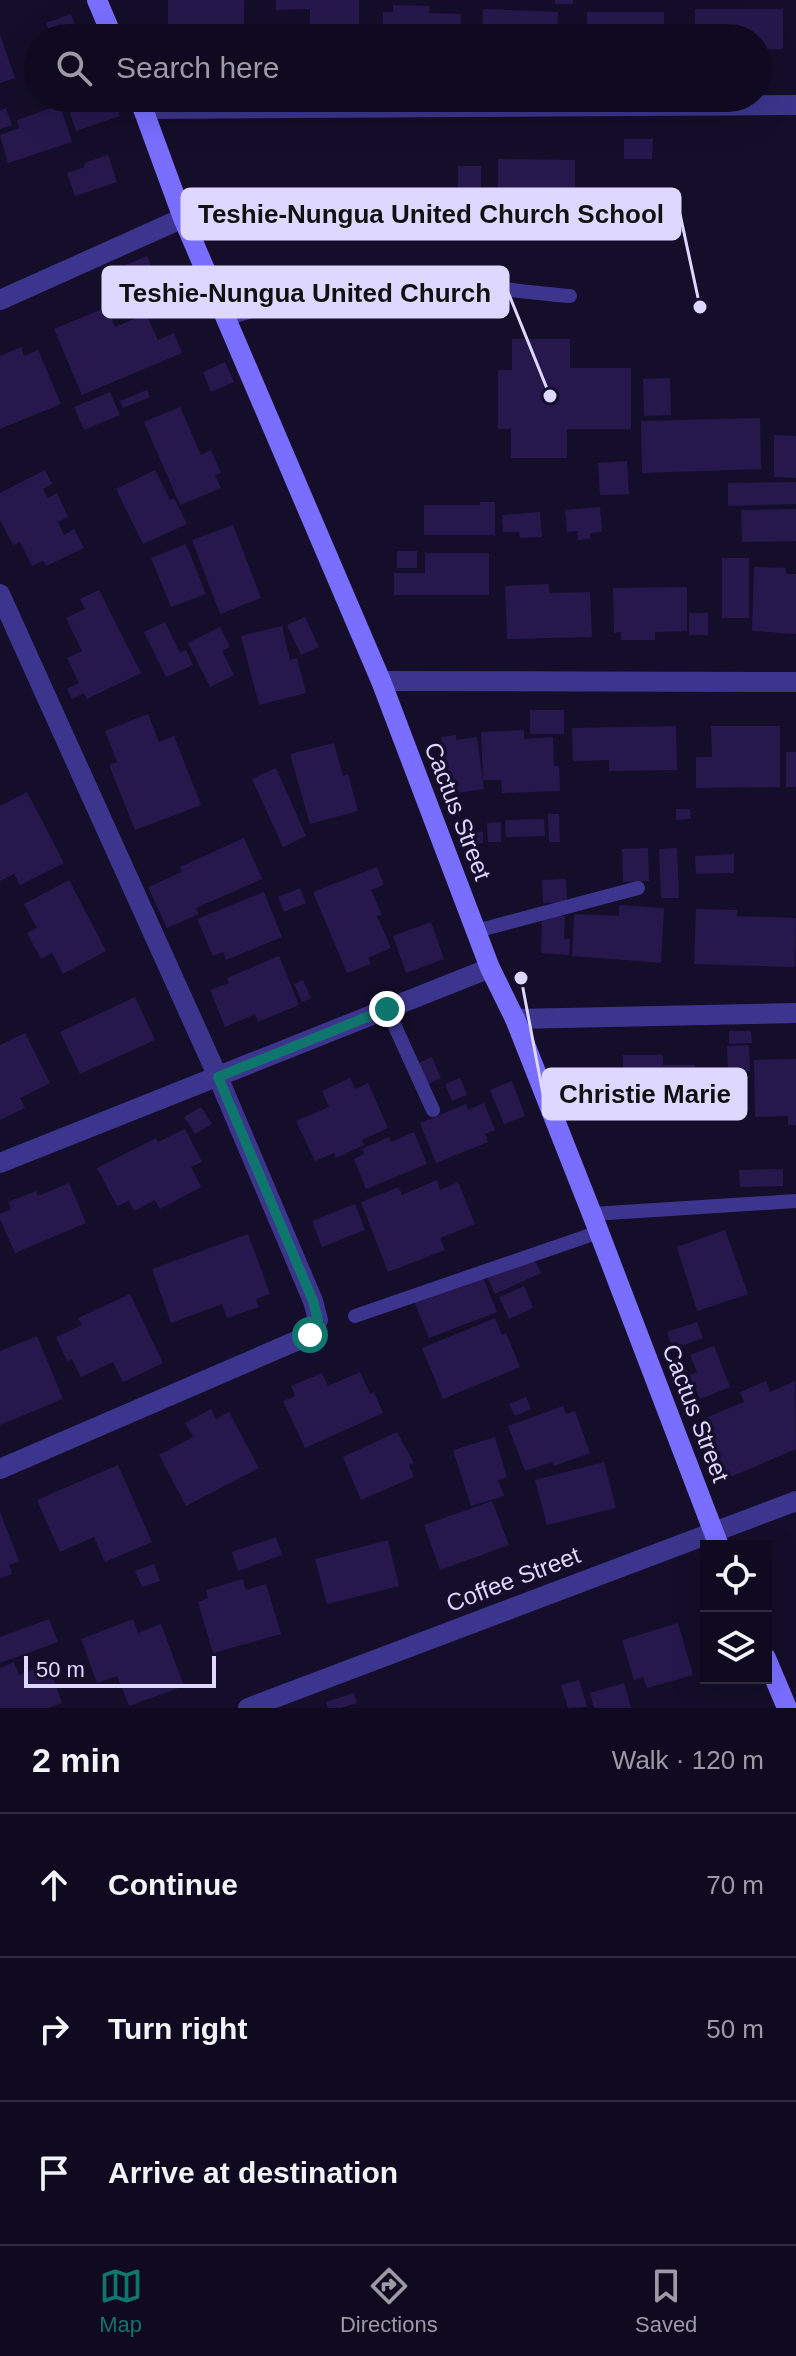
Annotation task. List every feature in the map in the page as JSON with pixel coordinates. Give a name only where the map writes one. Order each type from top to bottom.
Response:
[{"type":"street","points":[[97,0],[107,24]]},
{"type":"street","points":[[772,105],[796,105]]},
{"type":"street","name":"Cactus Street","points":[[144,112],[183,218],[381,681],[490,968],[515,1019],[596,1223],[716,1538]]},
{"type":"street","points":[[0,300],[183,218]]},
{"type":"street","points":[[0,594],[218,1077],[313,1301],[318,1320],[310,1335],[0,1469]]},
{"type":"street","points":[[381,681],[796,682]]},
{"type":"street","points":[[0,1163],[490,968]]},
{"type":"street","points":[[515,1019],[796,1013]]},
{"type":"street","name":"Coffee Street","points":[[248,1708],[716,1538],[796,1501]]},
{"type":"street","points":[[772,1672],[787,1708]]},
{"type":"lane","points":[[227,318],[331,290],[393,282],[428,282],[570,296]]},
{"type":"lane","points":[[476,931],[638,888]]},
{"type":"lane","points":[[387,1009],[433,1110]]},
{"type":"lane","points":[[355,1316],[596,1223],[796,1201]]},
{"type":"building","points":[[168,0],[244,0],[244,24],[168,24]]},
{"type":"building","points":[[276,0],[359,0],[359,24],[310,24],[310,9],[276,10]]},
{"type":"building","points":[[555,0],[573,0],[573,4],[555,4]]},
{"type":"building","points":[[393,5],[430,6],[429,13],[461,14],[461,24],[383,24],[383,12],[393,12]]},
{"type":"building","points":[[483,9],[558,12],[558,24],[482,24]]},
{"type":"building","points":[[695,9],[783,9],[783,49],[772,49],[772,24],[695,24]]},
{"type":"building","points":[[587,12],[664,12],[664,24],[587,24]]},
{"type":"building","points":[[71,14],[75,24],[46,24]]},
{"type":"building","points":[[0,35],[15,78],[0,83]]},
{"type":"building","points":[[6,108],[12,125],[0,129],[0,111]]},
{"type":"building","points":[[40,112],[62,112],[72,142],[8,163],[0,135],[19,128],[17,120]]},
{"type":"building","points":[[70,112],[119,112],[120,116],[76,131]]},
{"type":"building","points":[[624,139],[653,139],[652,159],[624,159]]},
{"type":"building","points":[[108,155],[117,182],[75,196],[67,173]]},
{"type":"building","points":[[498,159],[575,160],[575,219],[492,219],[492,202],[498,202]]},
{"type":"building","points":[[458,166],[481,166],[481,203],[458,203]]},
{"type":"building","points":[[147,256],[166,300],[137,312],[118,268]]},
{"type":"building","points":[[107,307],[115,327],[146,314],[158,340],[174,333],[182,353],[82,395],[54,329]]},
{"type":"building","points":[[512,339],[570,339],[570,368],[631,368],[631,429],[567,429],[567,458],[511,458],[511,429],[498,429],[498,370],[512,370]]},
{"type":"building","points":[[21,347],[24,356],[38,350],[61,404],[0,429],[0,356]]},
{"type":"building","points":[[225,362],[234,382],[211,392],[203,372]]},
{"type":"building","points":[[670,378],[671,415],[644,416],[643,379]]},
{"type":"building","points":[[147,390],[150,397],[123,408],[120,401]]},
{"type":"building","points":[[110,392],[120,415],[84,430],[74,407]]},
{"type":"building","points":[[180,407],[201,455],[211,450],[221,473],[215,475],[221,488],[180,505],[144,422]]},
{"type":"building","points":[[760,418],[761,469],[642,473],[641,421]]},
{"type":"building","points":[[774,435],[796,436],[796,478],[774,477]]},
{"type":"building","points":[[627,461],[629,494],[600,495],[598,463]]},
{"type":"building","points":[[45,470],[52,484],[43,489],[48,498],[57,493],[68,517],[58,522],[64,535],[74,529],[84,548],[46,566],[43,561],[32,566],[20,542],[13,545],[0,520],[0,493]]},
{"type":"building","points":[[155,470],[187,524],[143,544],[116,489]]},
{"type":"building","points":[[796,482],[796,504],[728,506],[728,483]]},
{"type":"building","points":[[480,502],[495,502],[495,535],[424,535],[424,505],[480,505]]},
{"type":"building","points":[[600,507],[602,532],[590,533],[590,539],[578,540],[578,531],[567,532],[565,510]]},
{"type":"building","points":[[796,509],[796,541],[742,542],[741,510]]},
{"type":"building","points":[[540,512],[542,537],[520,538],[519,532],[503,532],[502,515]]},
{"type":"building","points":[[233,525],[261,598],[220,614],[192,540]]},
{"type":"building","points":[[186,544],[206,594],[171,607],[151,558]]},
{"type":"building","points":[[397,551],[417,551],[417,568],[397,568]]},
{"type":"building","points":[[425,553],[489,553],[489,595],[394,595],[394,573],[425,573]]},
{"type":"building","points":[[722,558],[749,558],[749,618],[722,618]]},
{"type":"building","points":[[754,567],[786,568],[786,574],[796,574],[796,634],[752,631]]},
{"type":"building","points":[[549,584],[549,593],[590,592],[592,637],[507,639],[505,586]]},
{"type":"building","points":[[687,587],[687,631],[655,632],[655,640],[621,640],[621,632],[614,633],[613,588]]},
{"type":"building","points":[[99,590],[141,673],[87,699],[84,693],[72,699],[67,689],[79,683],[67,658],[82,651],[66,618],[85,609],[80,599]]},
{"type":"building","points":[[689,613],[708,613],[708,635],[689,635]]},
{"type":"building","points":[[305,617],[319,647],[301,655],[287,625]]},
{"type":"building","points":[[165,622],[180,653],[186,650],[193,665],[166,677],[144,632]]},
{"type":"building","points":[[282,626],[290,660],[297,658],[306,693],[259,705],[241,636]]},
{"type":"building","points":[[220,627],[230,647],[222,651],[234,675],[210,687],[188,643]]},
{"type":"building","points":[[530,710],[564,710],[564,734],[530,734]]},
{"type":"building","points":[[148,714],[159,742],[174,736],[201,805],[135,830],[109,765],[117,762],[105,731]]},
{"type":"building","points":[[676,726],[677,770],[609,771],[609,760],[573,761],[572,728]]},
{"type":"building","points":[[711,726],[780,726],[780,787],[696,788],[696,757],[712,757]]},
{"type":"building","points":[[524,730],[524,739],[553,737],[554,766],[559,766],[560,791],[502,793],[501,780],[483,780],[481,732]]},
{"type":"building","points":[[456,735],[456,740],[477,737],[484,789],[449,794],[441,737]]},
{"type":"building","points":[[334,743],[343,776],[348,774],[358,811],[310,824],[290,754]]},
{"type":"building","points":[[786,752],[796,752],[796,787],[786,787]]},
{"type":"building","points":[[276,768],[306,836],[283,847],[252,779]]},
{"type":"building","points":[[27,792],[64,863],[20,885],[14,874],[0,881],[0,806]]},
{"type":"building","points":[[676,809],[690,809],[691,819],[676,820]]},
{"type":"building","points":[[548,814],[559,814],[560,842],[549,842]]},
{"type":"building","points":[[544,819],[545,836],[506,837],[505,820]]},
{"type":"building","points":[[501,822],[501,842],[488,842],[487,823]]},
{"type":"building","points":[[465,832],[483,832],[483,843],[465,844]]},
{"type":"building","points":[[244,838],[262,879],[196,908],[199,914],[167,928],[148,887],[182,872],[180,867]]},
{"type":"building","points":[[648,848],[649,881],[623,882],[622,849]]},
{"type":"building","points":[[677,848],[679,898],[661,898],[659,849]]},
{"type":"building","points":[[734,854],[734,873],[696,874],[695,856]]},
{"type":"building","points":[[377,867],[384,885],[371,890],[382,915],[377,916],[391,948],[368,958],[371,964],[347,973],[313,892]]},
{"type":"building","points":[[566,879],[567,902],[543,903],[542,880]]},
{"type":"building","points":[[69,880],[106,951],[63,974],[52,953],[41,959],[27,933],[37,928],[24,904]]},
{"type":"building","points":[[300,888],[306,903],[284,912],[278,897]]},
{"type":"building","points":[[264,892],[282,937],[226,960],[223,952],[213,956],[197,919]]},
{"type":"building","points":[[619,905],[664,908],[661,963],[572,956],[574,914],[619,916]]},
{"type":"building","points":[[696,909],[737,910],[737,916],[796,918],[795,967],[694,964]]},
{"type":"building","points":[[542,915],[565,916],[564,939],[570,939],[569,955],[541,953]]},
{"type":"building","points":[[431,922],[444,959],[406,973],[393,936]]},
{"type":"building","points":[[279,956],[299,1005],[258,1022],[255,1014],[225,1027],[210,990],[229,983],[227,978]]},
{"type":"building","points":[[303,980],[311,998],[302,1002],[294,984]]},
{"type":"building","points":[[135,997],[155,1040],[80,1074],[60,1032]]},
{"type":"building","points":[[729,1031],[751,1031],[752,1043],[729,1044]]},
{"type":"building","points":[[25,1033],[50,1083],[20,1098],[25,1108],[0,1120],[0,1045]]},
{"type":"building","points":[[749,1045],[750,1071],[728,1072],[727,1046]]},
{"type":"building","points":[[623,1055],[663,1055],[663,1065],[695,1065],[695,1108],[623,1108]]},
{"type":"building","points":[[432,1057],[441,1078],[426,1085],[416,1064]]},
{"type":"building","points":[[796,1059],[796,1125],[788,1125],[788,1116],[755,1117],[754,1060]]},
{"type":"building","points":[[350,1078],[355,1089],[368,1083],[388,1128],[362,1140],[364,1145],[336,1158],[334,1153],[315,1161],[296,1121],[329,1107],[322,1091]]},
{"type":"building","points":[[460,1078],[467,1095],[452,1101],[445,1084]]},
{"type":"building","points":[[512,1081],[525,1116],[504,1124],[490,1090]]},
{"type":"building","points":[[484,1103],[495,1130],[485,1134],[488,1142],[436,1163],[420,1123],[466,1104],[468,1110]]},
{"type":"building","points":[[201,1107],[212,1124],[195,1134],[184,1117]]},
{"type":"building","points":[[185,1129],[202,1162],[191,1167],[201,1187],[160,1209],[155,1200],[134,1211],[129,1201],[117,1206],[97,1168],[156,1138],[158,1142]]},
{"type":"building","points":[[414,1132],[427,1164],[366,1189],[354,1159],[364,1154],[362,1149],[389,1137],[391,1142]]},
{"type":"building","points":[[783,1169],[783,1186],[740,1187],[739,1170]]},
{"type":"building","points":[[437,1180],[440,1190],[458,1182],[475,1224],[440,1238],[445,1250],[388,1272],[361,1202],[399,1187],[402,1195]]},
{"type":"building","points":[[69,1183],[86,1223],[15,1253],[0,1219],[0,1214],[11,1209],[8,1202],[36,1191],[38,1196]]},
{"type":"building","points":[[355,1204],[365,1230],[322,1247],[312,1221]]},
{"type":"building","points":[[725,1230],[748,1294],[697,1311],[677,1247]]},
{"type":"building","points":[[248,1234],[270,1294],[256,1299],[259,1307],[227,1318],[222,1304],[171,1323],[152,1269]]},
{"type":"building","points":[[532,1255],[541,1273],[495,1294],[486,1275]]},
{"type":"building","points":[[482,1275],[497,1312],[429,1338],[414,1301]]},
{"type":"building","points":[[524,1286],[533,1308],[509,1319],[499,1297]]},
{"type":"building","points":[[130,1294],[163,1363],[123,1382],[113,1362],[81,1377],[72,1359],[67,1361],[56,1337],[82,1325],[78,1318]]},
{"type":"building","points":[[495,1318],[502,1335],[506,1333],[520,1367],[443,1399],[422,1348]]},
{"type":"building","points":[[697,1322],[703,1338],[673,1349],[667,1332]]},
{"type":"building","points":[[37,1336],[63,1399],[0,1425],[0,1351]]},
{"type":"building","points":[[714,1346],[730,1387],[700,1399],[689,1375],[697,1372],[690,1355]]},
{"type":"building","points":[[360,1372],[370,1394],[374,1392],[383,1413],[305,1448],[283,1401],[295,1396],[291,1386],[322,1373],[328,1386]]},
{"type":"building","points":[[766,1381],[770,1392],[795,1381],[796,1449],[728,1478],[703,1419],[744,1402],[740,1392]]},
{"type":"building","points":[[526,1397],[531,1409],[515,1416],[509,1404]]},
{"type":"building","points":[[563,1406],[566,1414],[575,1411],[590,1453],[554,1466],[552,1462],[525,1471],[508,1426]]},
{"type":"building","points":[[211,1409],[216,1419],[229,1412],[259,1468],[186,1506],[159,1455],[193,1437],[185,1423]]},
{"type":"building","points":[[397,1432],[414,1463],[409,1465],[414,1477],[361,1500],[343,1457]]},
{"type":"building","points":[[495,1437],[507,1477],[498,1480],[504,1496],[471,1506],[453,1450]]},
{"type":"building","points":[[604,1462],[616,1508],[547,1525],[535,1480]]},
{"type":"building","points":[[118,1465],[152,1542],[105,1562],[94,1537],[60,1552],[37,1500]]},
{"type":"building","points":[[492,1501],[509,1545],[440,1570],[424,1525]]},
{"type":"building","points":[[0,1512],[19,1561],[9,1565],[12,1574],[0,1578]]},
{"type":"building","points":[[276,1537],[282,1555],[238,1571],[232,1552]]},
{"type":"building","points":[[388,1540],[399,1586],[327,1604],[315,1559]]},
{"type":"building","points":[[154,1564],[160,1581],[142,1587],[135,1571]]},
{"type":"building","points":[[243,1579],[246,1590],[266,1584],[281,1634],[213,1653],[198,1602],[208,1598],[206,1590]]},
{"type":"building","points":[[49,1619],[58,1642],[0,1663],[0,1637]]},
{"type":"building","points":[[133,1619],[138,1633],[161,1624],[184,1686],[129,1706],[117,1676],[97,1683],[81,1639]]},
{"type":"building","points":[[678,1623],[693,1675],[647,1688],[643,1677],[634,1680],[622,1640]]},
{"type":"building","points":[[14,1662],[19,1675],[48,1664],[62,1703],[48,1708],[0,1708],[0,1668]]},
{"type":"building","points":[[579,1680],[587,1707],[568,1708],[561,1685]]},
{"type":"building","points":[[624,1683],[631,1708],[594,1708],[590,1693]]},
{"type":"building","points":[[354,1693],[357,1703],[328,1708],[326,1702]]},
{"type":"place","name":"Teshie-Nungua United Church School","points":[[700,307]]},
{"type":"place","name":"Teshie-Nungua United Church","points":[[550,396]]},
{"type":"place","name":"Christie Marie","points":[[521,978]]},
{"type":"route","points":[[310,1335],[318,1320],[313,1301],[218,1077],[387,1009]]}]
